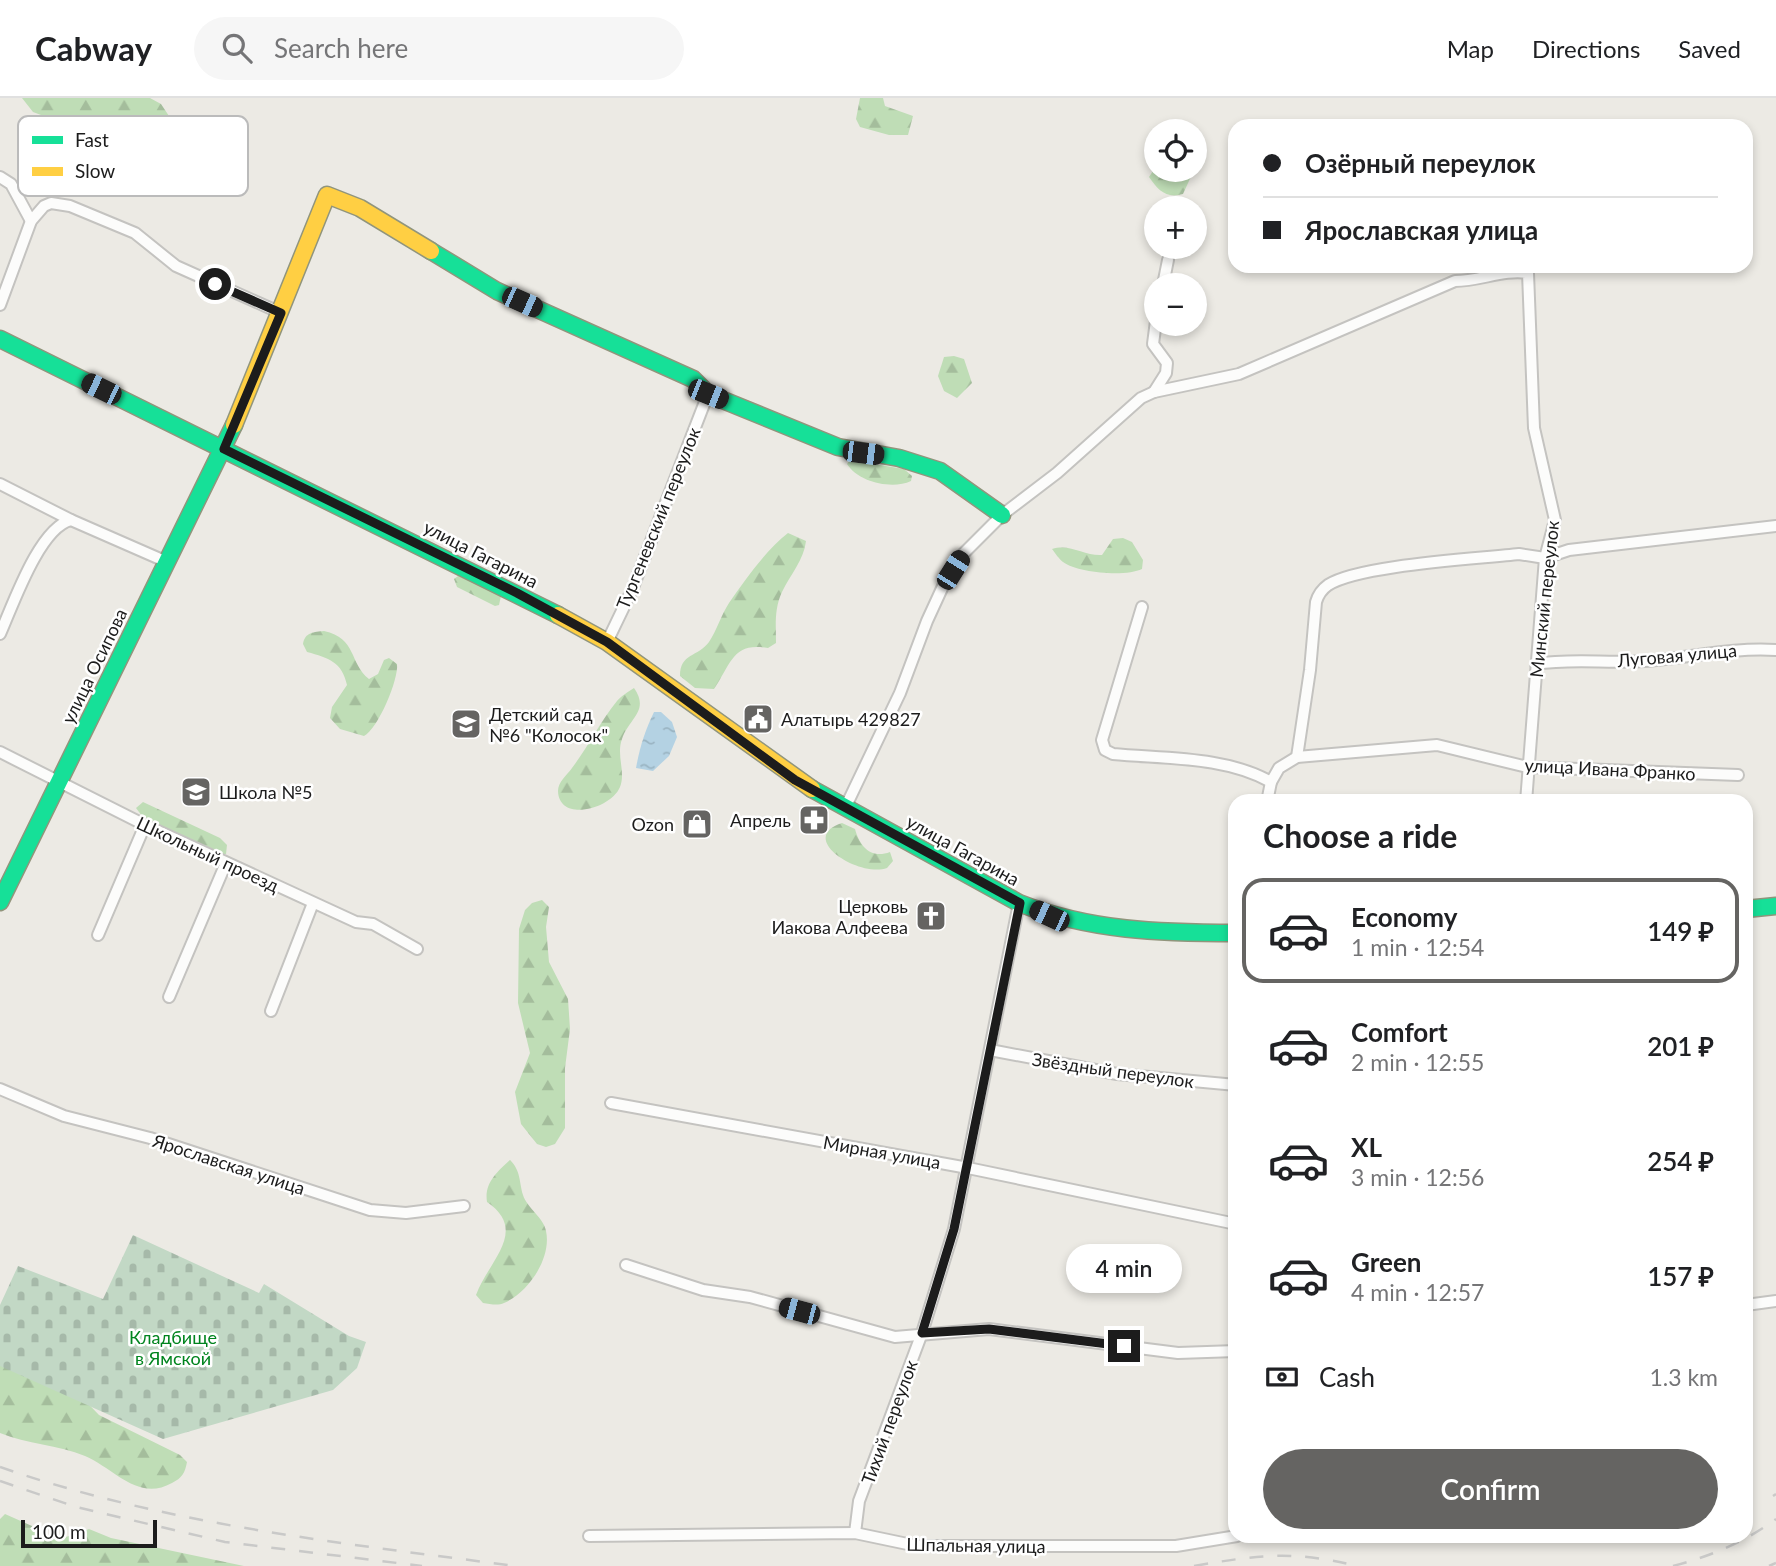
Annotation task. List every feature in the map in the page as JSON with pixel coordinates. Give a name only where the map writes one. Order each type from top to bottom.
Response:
[{"type":"street","points":[[0,177],[11,184],[31,221]]},
{"type":"street","name":"улица Осипова","points":[[0,902],[224,449],[327,195],[360,208],[497,291],[693,379],[708,394]]},
{"type":"street","points":[[0,305],[31,221],[44,206],[51,203],[70,206],[135,233],[176,266],[281,313]]},
{"type":"street","points":[[1165,273],[1168,260]]},
{"type":"street","name":"Минский переулок","points":[[1154,392],[1239,374],[1455,281],[1473,281],[1506,273]]},
{"type":"street","name":"Минский переулок","points":[[1526,794],[1545,558],[1556,520],[1534,428],[1528,273]]},
{"type":"street","points":[[846,806],[900,693],[944,584],[961,556],[1002,515],[1057,472],[1126,409],[1154,392],[1166,373],[1167,363],[1153,344],[1154,336]]},
{"type":"street","name":"улица Гагарина","points":[[0,338],[517,593],[607,642],[795,780],[1020,903],[1049,916],[1109,930],[1228,933]]},
{"type":"street","points":[[708,394],[838,447],[922,463],[958,482],[1002,515]]},
{"type":"street","name":"Тургеневский переулок","points":[[607,642],[636,578],[708,394]]},
{"type":"street","points":[[0,484],[71,520],[167,562]]},
{"type":"street","points":[[0,634],[26,576],[50,535],[57,526],[71,520]]},
{"type":"street","points":[[1269,794],[1271,782],[1279,768],[1297,757],[1310,670],[1316,602],[1319,593],[1329,584],[1359,573],[1519,554],[1545,558],[1569,550],[1776,526]]},
{"type":"street","points":[[1142,607],[1114,691],[1102,740],[1105,750],[1113,754],[1224,764],[1251,771],[1271,782]]},
{"type":"street","name":"Луговая улица","points":[[1536,664],[1564,660],[1645,662],[1690,654],[1776,650]]},
{"type":"street","name":"улица Ивана Франко","points":[[1297,757],[1437,745],[1527,767],[1738,775]]},
{"type":"street","name":"Школьный проезд","points":[[0,752],[226,863],[356,922],[373,924],[417,950]]},
{"type":"street","points":[[98,935],[145,825]]},
{"type":"street","points":[[169,997],[226,863]]},
{"type":"street","points":[[271,1011],[313,903]]},
{"type":"street","name":"Тихий переулок","points":[[855,1533],[859,1501],[922,1333],[954,1229],[1020,903]]},
{"type":"street","points":[[1753,908],[1776,906]]},
{"type":"street","name":"Звёздный переулок","points":[[990,1050],[1117,1074],[1228,1084]]},
{"type":"street","name":"Ярославская улица","points":[[0,1089],[64,1116],[150,1138],[370,1210],[406,1213],[464,1206]]},
{"type":"street","name":"Мирная улица","points":[[611,1103],[968,1168],[1228,1222]]},
{"type":"street","points":[[626,1265],[703,1290],[750,1297],[895,1337],[989,1329],[1178,1353],[1228,1351]]},
{"type":"street","points":[[1753,1304],[1776,1301]]},
{"type":"street","name":"Шпальная улица","points":[[589,1536],[855,1533],[917,1546],[1176,1546],[1228,1537]]},
{"type":"green space","points":[[22,98],[150,98],[161,104],[169,116],[44,116],[33,112]]},
{"type":"green space","points":[[860,98],[883,98],[885,106],[913,116],[908,135],[889,135],[860,127],[856,119]]},
{"type":"green space","points":[[1153,182],[1188,182],[1183,194],[1177,195],[1167,194]]},
{"type":"green space","points":[[944,357],[964,359],[972,383],[957,398],[944,391],[938,376]]},
{"type":"green space","points":[[850,460],[904,469],[912,476],[911,481],[895,485],[867,480],[852,470],[847,464]]},
{"type":"green space","points":[[788,533],[806,541],[800,561],[779,598],[776,643],[768,648],[756,647],[740,651],[714,689],[695,688],[680,676],[683,663],[705,647],[742,585]]},
{"type":"green space","points":[[1123,538],[1132,542],[1143,560],[1142,569],[1114,573],[1079,569],[1063,562],[1052,549],[1065,548],[1102,555],[1113,539]]},
{"type":"green space","points":[[458,576],[497,592],[501,596],[499,605],[495,606],[457,587],[454,579]]},
{"type":"green space","points":[[324,631],[342,639],[369,679],[378,674],[384,660],[389,658],[397,664],[395,681],[386,703],[370,732],[364,736],[340,729],[330,718],[332,707],[347,685],[345,677],[333,662],[307,652],[303,644],[308,635]]},
{"type":"green space","points":[[634,688],[640,703],[620,745],[620,787],[615,795],[597,806],[576,810],[567,807],[561,801],[558,791],[561,782],[617,701]]},
{"type":"green space","points":[[143,802],[220,838],[227,845],[226,854],[217,854],[142,816],[136,808]]},
{"type":"green space","points":[[842,823],[855,829],[867,850],[877,854],[890,852],[893,861],[887,868],[875,870],[862,867],[837,855],[826,838],[830,830]]},
{"type":"green space","points":[[542,900],[549,907],[546,927],[549,962],[568,999],[570,1029],[565,1068],[565,1128],[555,1144],[546,1147],[537,1144],[521,1124],[515,1092],[530,1053],[518,1003],[519,929],[525,910],[532,903]]},
{"type":"green space","points":[[510,1160],[518,1172],[525,1200],[545,1226],[545,1252],[542,1263],[522,1291],[502,1304],[483,1303],[476,1295],[505,1235],[505,1224],[499,1213],[487,1202],[488,1189],[496,1174]]},
{"type":"green space","name":"Кладбище в Ямской","points":[[133,1235],[259,1293],[264,1284],[349,1336],[366,1342],[357,1368],[333,1390],[163,1439],[0,1366],[0,1305],[18,1266],[103,1299]]},
{"type":"green space","points":[[0,1312],[99,1415],[180,1455],[187,1462],[181,1477],[160,1488],[148,1489],[127,1482],[85,1456],[0,1433]]},
{"type":"green space","points":[[5,1514],[32,1526],[40,1538],[63,1538],[89,1529],[111,1538],[244,1566],[0,1566],[0,1519]]},
{"type":"water","points":[[654,712],[661,712],[672,722],[677,737],[669,756],[653,771],[636,768],[643,739]]},
{"type":"railway","points":[[0,1467],[126,1504],[190,1518],[320,1540],[515,1566]]},
{"type":"railway","points":[[0,1481],[76,1507],[225,1542],[422,1566]]},
{"type":"railway","points":[[1753,1534],[1776,1519]]},
{"type":"railway","points":[[1673,1566],[1701,1558],[1735,1543]]},
{"type":"railway","points":[[1194,1566],[1275,1556],[1314,1558],[1357,1566]]},
{"type":"railway","points":[[1769,1566],[1776,1563]]},
{"type":"traffic: fast","points":[[431,251],[497,291],[693,379],[708,394],[838,447],[899,458],[940,471],[1002,515]]},
{"type":"traffic: fast","points":[[0,339],[558,615]]},
{"type":"traffic: fast","points":[[0,902],[234,425]]},
{"type":"traffic: fast","points":[[812,789],[1019,903],[1072,920],[1126,929],[1228,933]]},
{"type":"traffic: fast","points":[[1753,908],[1776,906]]},
{"type":"traffic: slow","points":[[234,425],[327,195],[360,208],[431,251]]},
{"type":"traffic: slow","points":[[558,615],[607,642],[812,789]]},
{"type":"place","name":"Алатырь 429827","points":[[758,719]]},
{"type":"place","name":"Детский сад №6 \"Колосок\"","points":[[466,724]]},
{"type":"place","name":"Школа №5","points":[[196,792]]},
{"type":"place","name":"Апрель","points":[[814,820]]},
{"type":"place","name":"Ozon","points":[[697,824]]},
{"type":"place","name":"Церковь Иакова Алфеева","points":[[931,916]]},
{"type":"route","points":[[215,284],[281,313],[224,449],[517,593],[607,642],[795,780],[1020,903],[968,1168],[954,1229],[922,1333],[989,1329],[1124,1346]]}]
